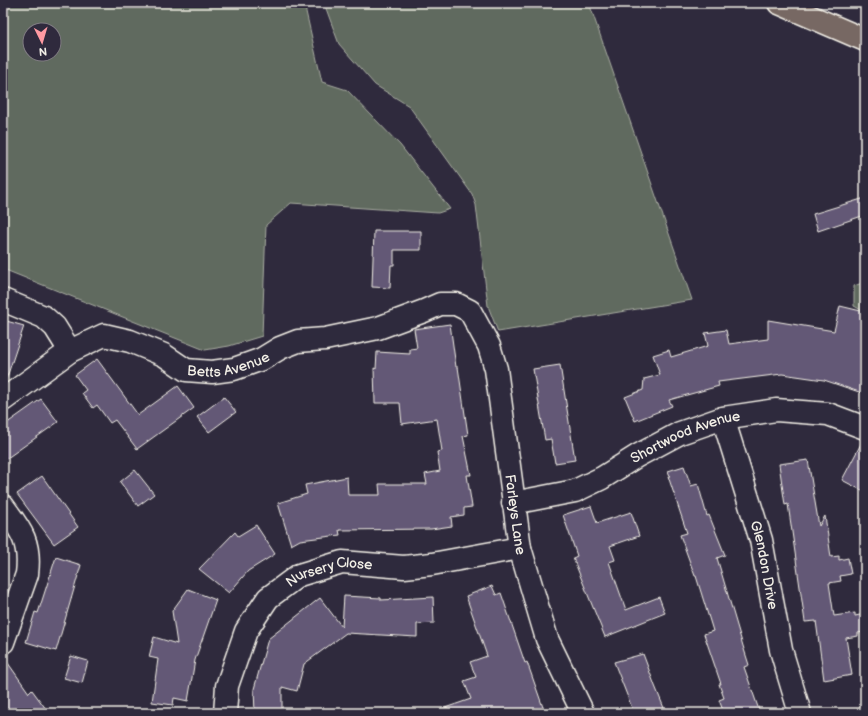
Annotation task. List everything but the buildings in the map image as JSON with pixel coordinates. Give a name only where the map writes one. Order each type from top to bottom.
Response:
[{"type":"main road","points":[[779,3],[865,40]]},
{"type":"street","points":[[3,300],[44,317],[55,327],[70,351]]},
{"type":"street","name":"Betts Avenue","points":[[3,400],[70,351],[104,335],[130,341],[164,355],[186,370],[212,372],[234,370],[262,359],[280,348],[298,341],[325,339],[378,328],[440,304],[456,304],[470,311]]},
{"type":"street","name":"Farleys Lane","points":[[470,311],[489,346],[496,369],[520,548],[547,639],[583,713]]},
{"type":"street","name":"Shortwood Avenue","points":[[513,504],[575,491],[602,478],[636,456],[680,433],[723,418],[776,410],[828,414],[865,428]]},
{"type":"street","name":"Glendon Drive","points":[[723,418],[761,540],[781,650],[800,713]]},
{"type":"street","points":[[3,506],[22,532],[28,556],[27,574],[3,642]]},
{"type":"street","name":"Nursery Close","points":[[225,713],[226,686],[246,631],[268,598],[299,575],[342,562],[418,566],[520,548]]},
{"type":"green space","points":[[3,3],[304,3],[322,82],[347,90],[400,145],[450,209],[438,213],[291,203],[266,225],[262,336],[229,346],[205,350],[3,269]]},
{"type":"green space","points":[[324,3],[589,3],[692,300],[498,332],[488,306],[476,205],[472,194],[409,106],[375,85],[339,44]]},
{"type":"green space","points":[[865,282],[865,312],[854,306],[854,286]]}]
